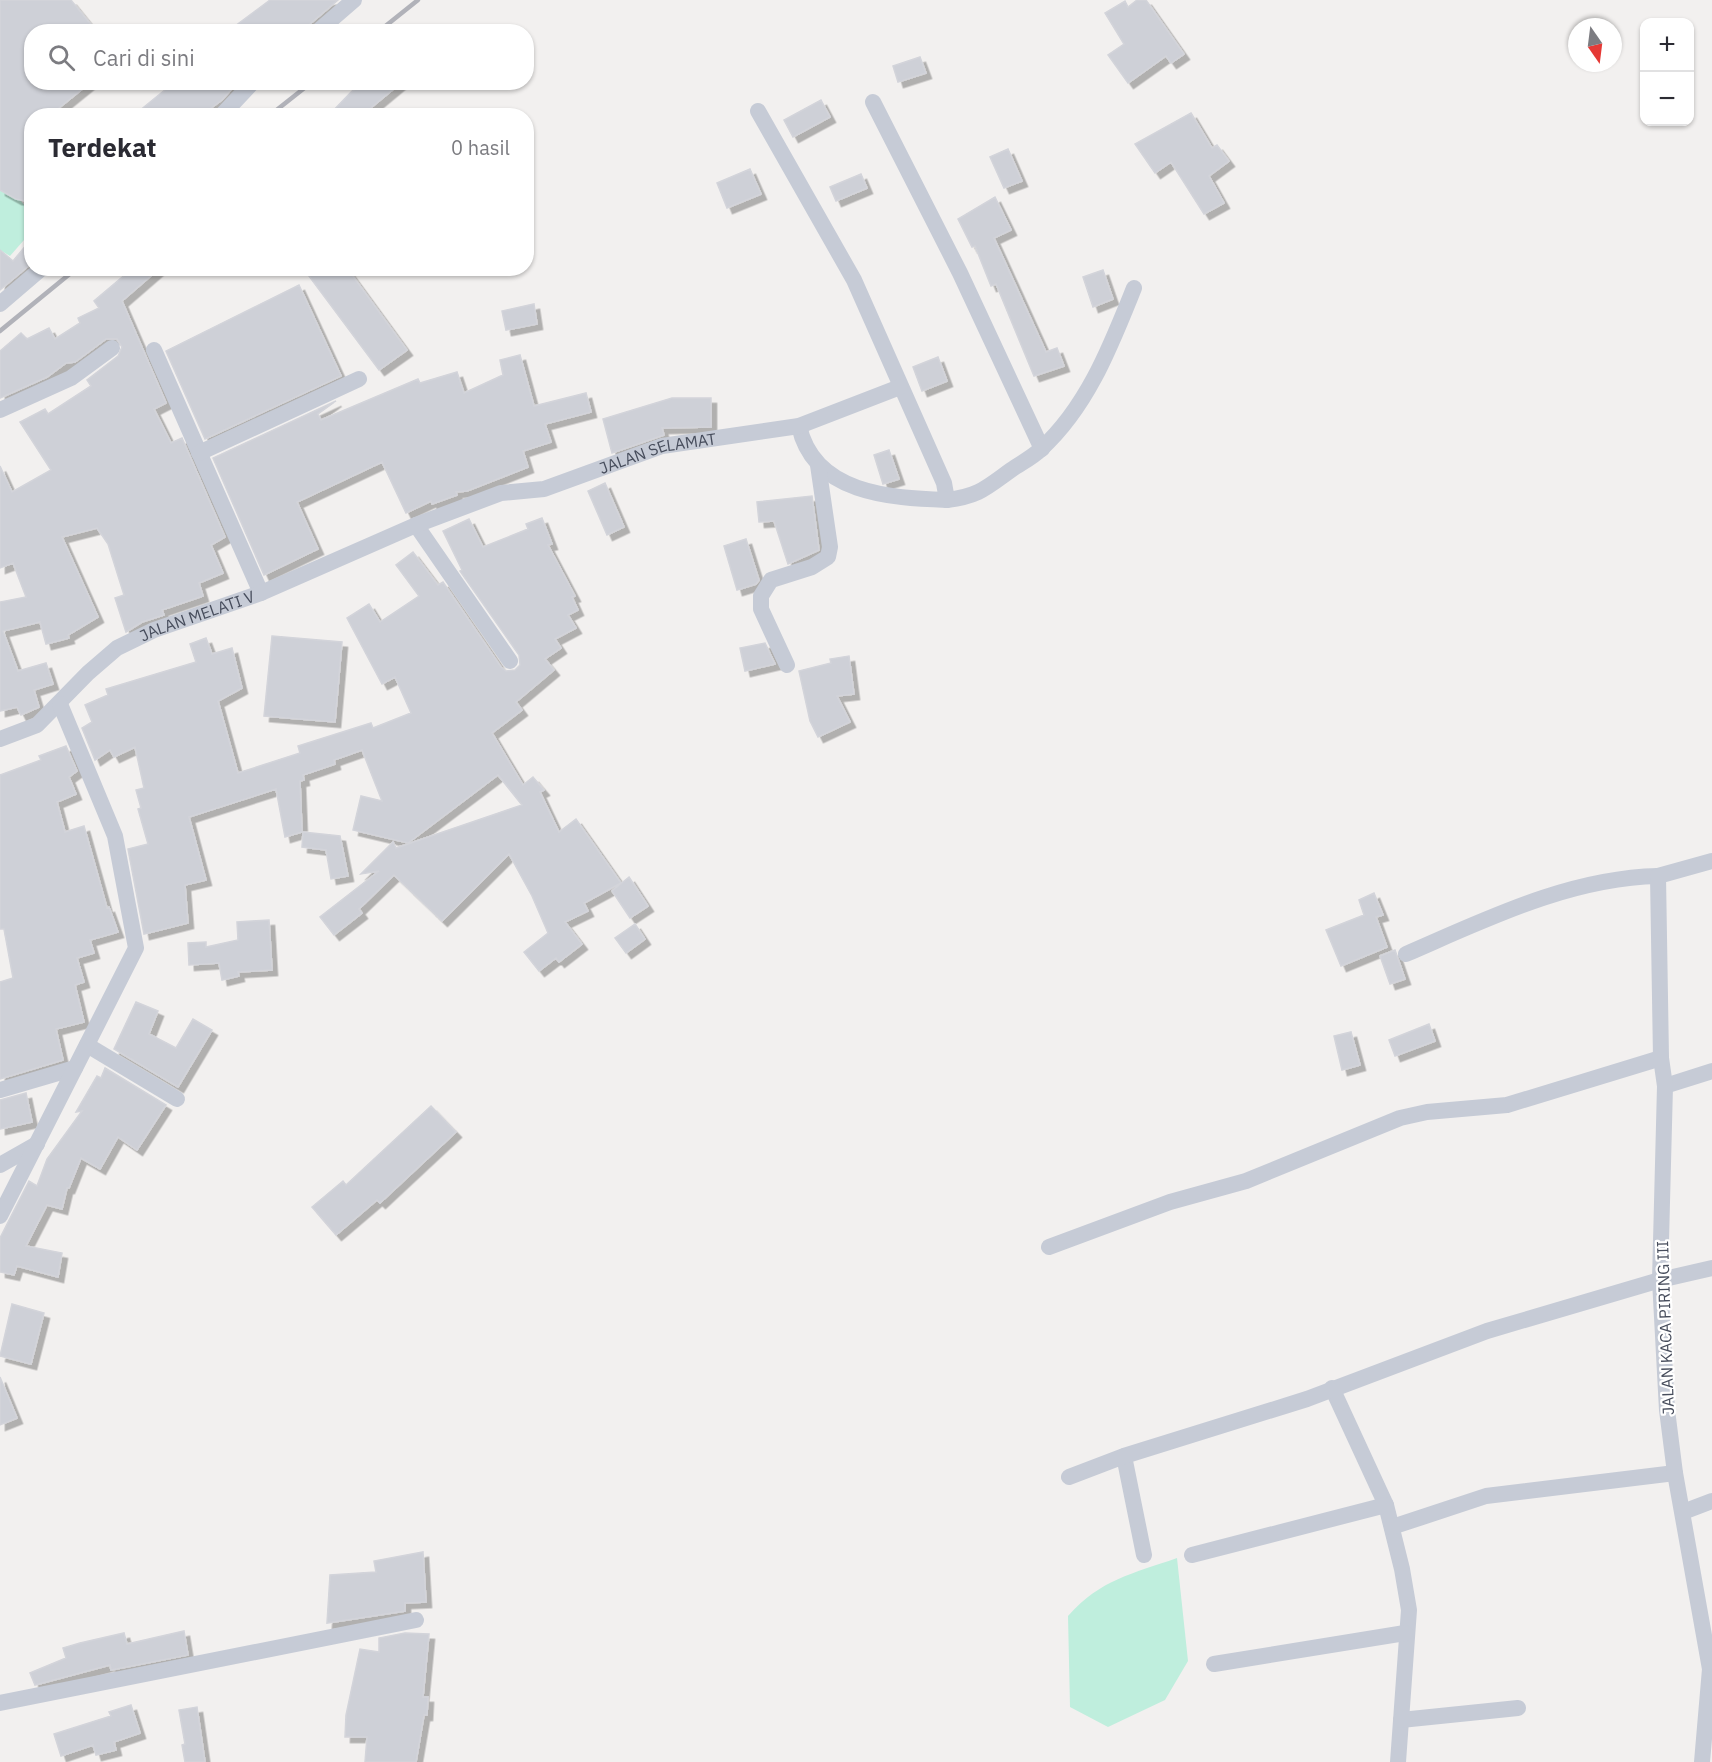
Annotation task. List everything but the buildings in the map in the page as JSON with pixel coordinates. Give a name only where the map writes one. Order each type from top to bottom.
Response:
[{"type":"street","points":[[326,24],[354,0]]},
{"type":"street","points":[[229,108],[246,90]]},
{"type":"street","points":[[873,102],[960,273],[1042,449]]},
{"type":"street","points":[[758,111],[854,280],[944,483],[947,500]]},
{"type":"street","points":[[0,304],[33,276]]},
{"type":"street","points":[[818,465],[852,488],[875,495],[947,500],[970,497],[980,492],[1042,449],[1084,398],[1108,352],[1134,288]]},
{"type":"street","points":[[0,410],[71,378],[112,348]]},
{"type":"street","points":[[154,350],[261,593]]},
{"type":"street","points":[[199,453],[359,379]]},
{"type":"street","name":"JALAN SELAMAT","points":[[416,525],[501,493],[544,489],[662,446],[799,426],[900,387]]},
{"type":"street","points":[[787,665],[761,609],[761,596],[771,580],[812,567],[828,557],[830,547],[818,465],[801,436],[799,426]]},
{"type":"street","points":[[416,525],[510,661]]},
{"type":"street","name":"JALAN MELATI V","points":[[0,739],[37,725],[60,704],[87,673],[117,648],[154,630],[261,593],[416,525]]},
{"type":"street","points":[[0,1216],[136,948],[115,837],[60,704]]},
{"type":"street","points":[[1406,954],[1521,904],[1623,876],[1658,876],[1712,861]]},
{"type":"street","name":"JALAN KACA PIRING III","points":[[1658,876],[1661,1058],[1665,1086],[1660,1280],[1667,1410],[1675,1473],[1707,1606],[1710,1669],[1702,1762]]},
{"type":"street","points":[[87,1046],[177,1099]]},
{"type":"street","points":[[1049,1247],[1170,1202],[1246,1180],[1400,1118],[1427,1112],[1507,1105],[1661,1058]]},
{"type":"street","points":[[0,1090],[75,1068]]},
{"type":"street","points":[[1665,1086],[1712,1071]]},
{"type":"street","points":[[0,1165],[37,1144]]},
{"type":"street","points":[[1069,1477],[1124,1456],[1307,1400],[1332,1388],[1487,1331],[1660,1280],[1712,1268]]},
{"type":"street","points":[[1332,1388],[1386,1505],[1409,1610],[1405,1633],[1398,1762]]},
{"type":"street","points":[[1124,1456],[1144,1555]]},
{"type":"street","points":[[1392,1527],[1486,1496],[1675,1473]]},
{"type":"street","points":[[1683,1512],[1712,1501]]},
{"type":"street","points":[[1192,1555],[1386,1505]]},
{"type":"street","points":[[0,1703],[416,1620]]},
{"type":"street","points":[[1214,1664],[1405,1633]]},
{"type":"street","points":[[1401,1720],[1518,1708]]},
{"type":"green space","points":[[0,190],[20,200],[24,205],[24,240],[10,256],[0,250]]},
{"type":"green space","points":[[1177,1558],[1188,1661],[1165,1700],[1108,1727],[1070,1707],[1068,1616],[1093,1594],[1118,1579]]},
{"type":"railway","points":[[388,24],[418,0]]},
{"type":"railway","points":[[279,108],[302,90]]},
{"type":"railway","points":[[0,331],[67,276]]}]
